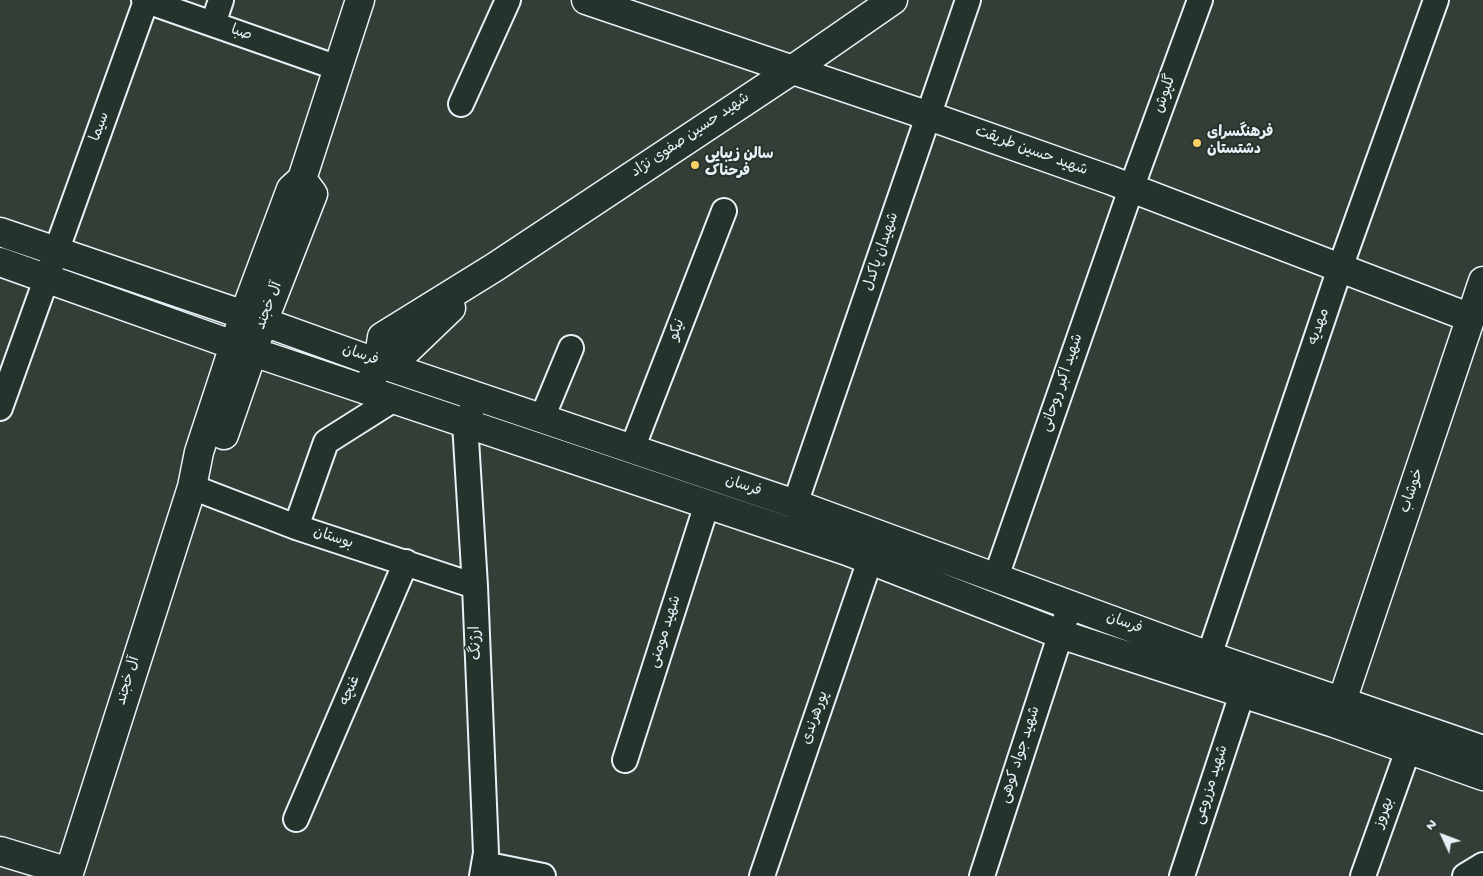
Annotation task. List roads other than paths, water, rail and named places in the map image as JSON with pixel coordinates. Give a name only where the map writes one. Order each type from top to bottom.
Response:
[{"type":"street","name":"صبا","points":[[145,0],[338,68]]},
{"type":"street","name":"سیما","points":[[0,408],[57,253],[145,0]]},
{"type":"street","points":[[213,24],[221,0]]},
{"type":"street","name":"آل خجند","points":[[69,874],[192,487],[199,452],[244,349],[291,189],[302,179],[360,0]]},
{"type":"street","points":[[461,104],[508,0]]},
{"type":"street","name":"شهید حسین طریقت","points":[[586,0],[929,116],[1131,188],[1477,321]]},
{"type":"street","name":"شهیدان پاکدل","points":[[795,504],[968,0]]},
{"type":"street","name":"گلپوش","points":[[1131,188],[1200,0]]},
{"type":"street","name":"مهدیه","points":[[1209,656],[1340,268],[1436,0]]},
{"type":"street","name":"شهید حسین صفوی نژاد","points":[[368,390],[378,363],[382,337],[495,267],[892,2]]},
{"type":"street","name":"شهید اکبر روحانی","points":[[996,577],[1131,188]]},
{"type":"street","name":"نیکو","points":[[632,449],[724,211]]},
{"type":"street","name":"فرسان","points":[[0,232],[57,253],[253,318],[378,363],[795,504],[1209,656],[1483,750]]},
{"type":"street","name":"فرسان","points":[[0,262],[244,349],[847,551],[1060,634],[1334,723],[1483,776]]},
{"type":"street","name":"خوشاب","points":[[1342,701],[1477,321],[1483,281]]},
{"type":"street","points":[[542,418],[571,348]]},
{"type":"street","points":[[465,423],[478,396]]},
{"type":"street","points":[[296,527],[326,442],[394,399]]},
{"type":"street","name":"ارژنگ","points":[[465,423],[475,586],[486,853],[483,870]]},
{"type":"street","name":"بوستان","points":[[192,487],[296,527],[475,586]]},
{"type":"street","name":"شهید مومنی","points":[[625,760],[706,504]]},
{"type":"street","name":"پورهرندی","points":[[762,876],[870,560]]},
{"type":"street","name":"غنچه","points":[[296,819],[406,562]]},
{"type":"street","name":"شهید جواد کوهی","points":[[982,876],[1070,605]]},
{"type":"street","name":"شهید مزروعی","points":[[1182,876],[1242,694]]},
{"type":"street","name":"بهروز","points":[[1362,876],[1408,750]]},
{"type":"street","points":[[0,851],[33,868],[69,874]]},
{"type":"street","points":[[1465,876],[1483,865]]},
{"type":"street","points":[[483,870],[543,876]]},
{"type":"place","name":"فرهنگسرای دشتستان","points":[[1197,143]]},
{"type":"place","name":"سالن زیبایی فرحناک","points":[[695,165]]}]
